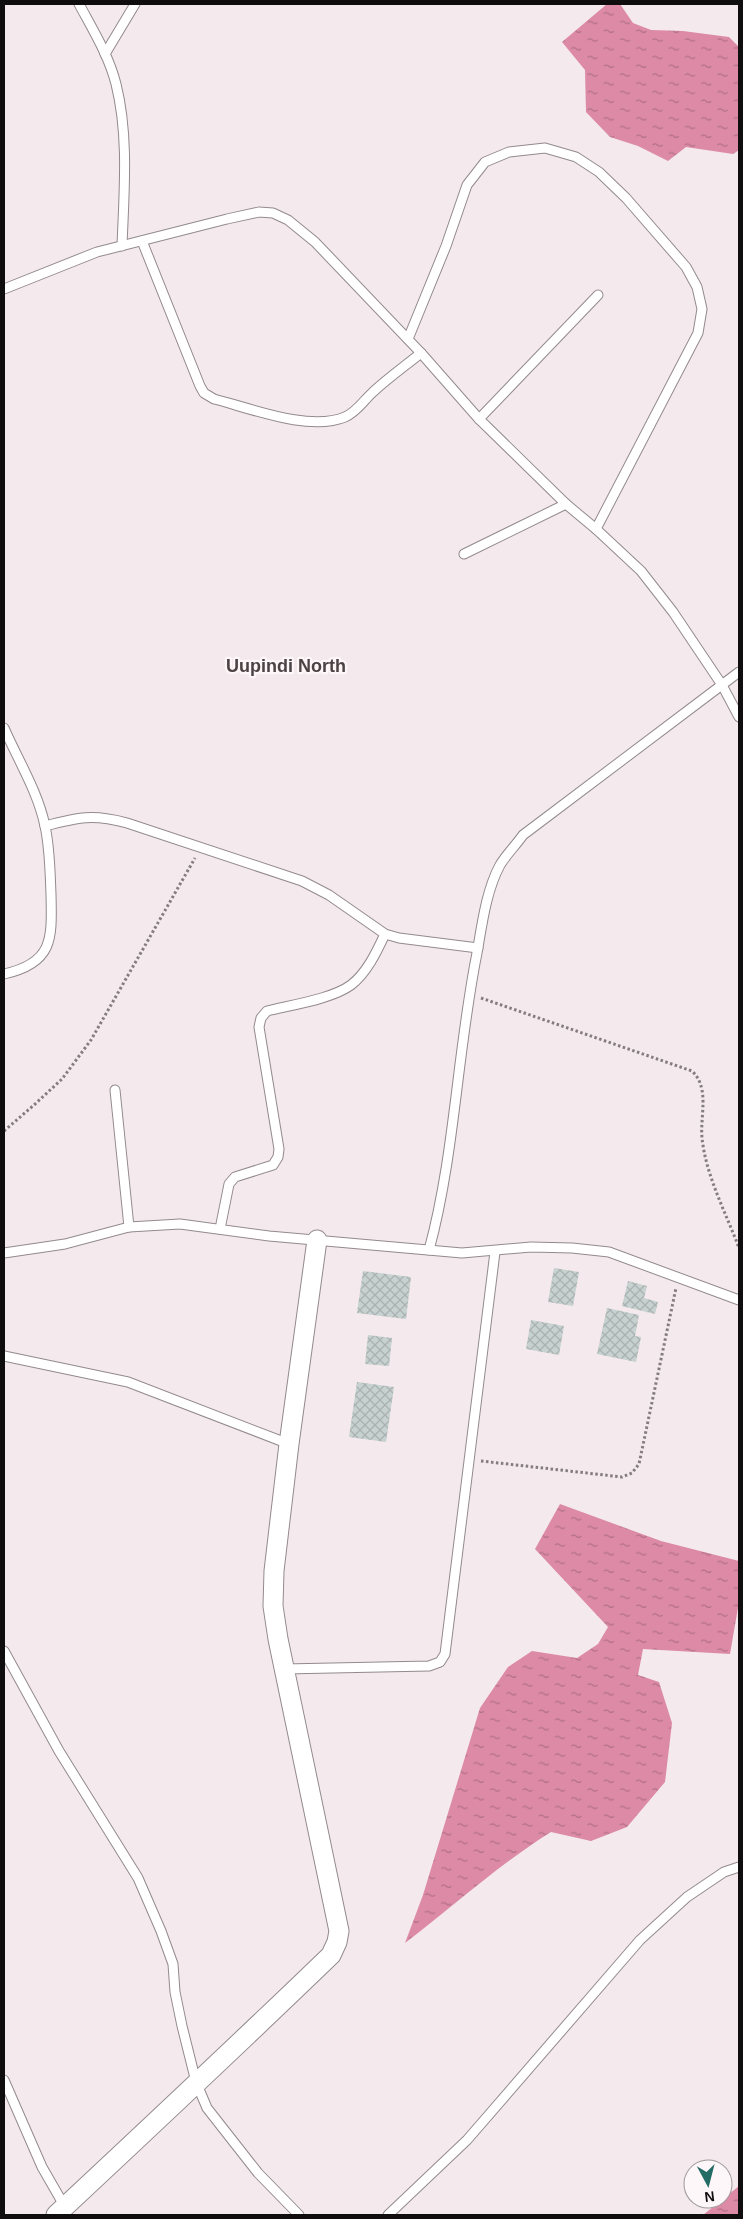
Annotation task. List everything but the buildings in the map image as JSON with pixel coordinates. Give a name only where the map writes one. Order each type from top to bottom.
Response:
[{"type":"street","points":[[60,2211],[196,2082],[237,2046],[331,1955],[337,1942],[339,1931],[284,1669],[273,1606],[274,1571],[289,1444],[317,1240]]},
{"type":"lane","points":[[79,4],[105,54],[116,83],[122,117],[125,162],[122,246]]},
{"type":"lane","points":[[105,54],[135,4]]},
{"type":"lane","points":[[408,339],[446,246],[467,185],[485,162],[509,152],[545,148],[576,157],[599,172],[626,198],[686,268],[697,287],[702,309],[698,333],[596,529]]},
{"type":"lane","points":[[4,289],[70,262],[142,240],[259,212],[273,213],[288,220],[315,242],[421,353],[479,419],[566,504],[641,571],[673,612],[722,685],[739,717]]},
{"type":"lane","points":[[142,240],[200,386],[204,393],[214,399],[276,416],[327,422],[346,417],[357,409],[387,380],[421,353]]},
{"type":"lane","points":[[479,419],[598,295]]},
{"type":"lane","points":[[464,554],[566,504]]},
{"type":"lane","points":[[429,1250],[438,1216],[444,1179],[469,993],[488,898],[500,865],[523,835],[739,672]]},
{"type":"lane","points":[[4,728],[38,804],[45,826],[49,853],[52,934],[43,953],[32,965],[4,974]]},
{"type":"lane","points":[[45,826],[74,818],[105,817],[302,881],[329,895],[385,934],[399,938],[478,948]]},
{"type":"lane","points":[[220,1230],[229,1184],[235,1176],[273,1165],[278,1157],[259,1027],[261,1018],[267,1011],[331,996],[352,984],[373,960],[385,934]]},
{"type":"lane","points":[[115,1090],[129,1227]]},
{"type":"lane","points":[[4,1253],[65,1244],[129,1227],[180,1224],[317,1240],[462,1253],[495,1252],[532,1247],[572,1248],[609,1252],[739,1300]]},
{"type":"lane","points":[[284,1669],[429,1666],[440,1662],[445,1654],[471,1460],[495,1252]]},
{"type":"lane","points":[[4,1356],[128,1382],[289,1444]]},
{"type":"lane","points":[[4,1651],[59,1751],[138,1878],[173,1964],[175,1992],[196,2082],[207,2108],[258,2173],[299,2215]]},
{"type":"lane","points":[[388,2215],[467,2140],[640,1940],[687,1897],[724,1872],[739,1867]]},
{"type":"lane","points":[[4,2080],[60,2211]]},
{"type":"path","points":[[4,1131],[62,1079],[91,1040],[201,847]]},
{"type":"path","points":[[469,993],[692,1071],[699,1078],[702,1086],[701,1125],[706,1159],[739,1248]]},
{"type":"path","points":[[471,1460],[622,1477],[632,1473],[639,1464],[678,1276]]},
{"type":"water","points":[[607,4],[620,4],[633,23],[651,30],[683,31],[729,37],[739,47],[739,150],[733,154],[686,147],[668,161],[638,146],[610,137],[586,112],[585,70],[562,42]]},
{"type":"water","points":[[560,1504],[661,1541],[739,1561],[739,1602],[730,1654],[643,1649],[638,1675],[659,1682],[672,1723],[665,1782],[627,1827],[591,1841],[551,1832],[494,1872],[405,1943],[423,1895],[480,1708],[508,1667],[532,1651],[577,1658],[598,1644],[608,1627],[535,1549]]},
{"type":"water","points":[[739,2186],[739,2215],[703,2215],[710,2209],[733,2209],[733,2191]]},
{"type":"district","name":"Uupindi North","points":[[286,666]]}]
